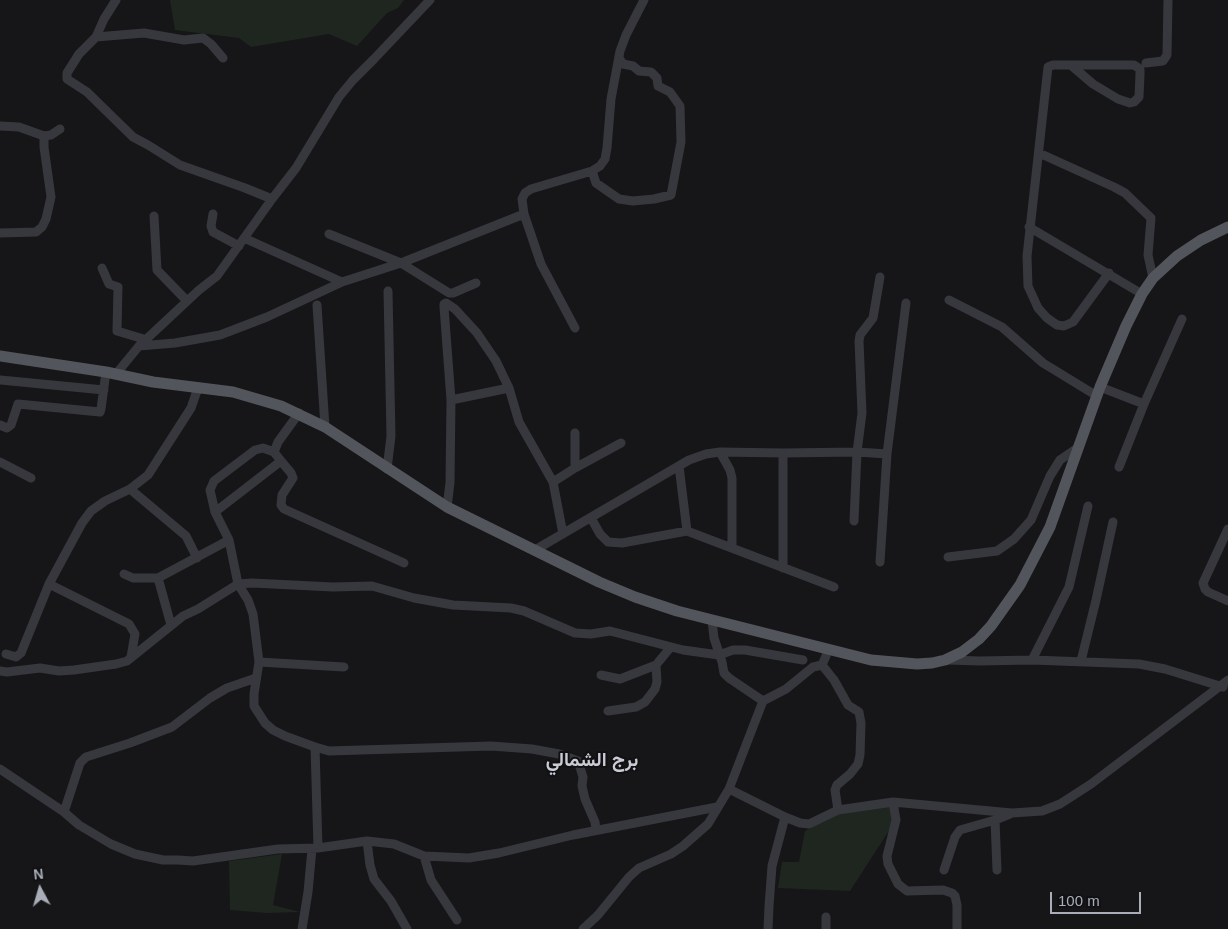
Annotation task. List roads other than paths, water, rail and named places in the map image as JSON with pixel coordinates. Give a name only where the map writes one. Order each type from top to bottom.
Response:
[{"type":"main road","points":[[0,356],[111,373],[153,382],[233,392],[256,398],[299,413],[325,427],[387,469],[447,506],[599,582],[635,597],[658,606],[871,660],[917,664],[945,660],[962,652],[979,639],[991,626],[1020,585],[1050,526],[1099,392],[1126,326],[1142,294],[1153,278],[1177,256],[1201,240],[1228,227]]},
{"type":"street","points":[[116,0],[104,19],[96,37],[79,54],[67,73],[67,79],[87,92],[133,137],[180,166],[272,199]]},
{"type":"street","points":[[0,425],[7,428],[11,425],[16,406],[20,404],[100,412],[104,390],[111,373],[187,301],[217,276],[296,168],[324,120],[348,85],[430,0]]},
{"type":"street","points":[[575,328],[541,264],[524,214],[522,199],[531,188],[592,171],[600,166],[605,159],[619,58],[626,35],[644,0]]},
{"type":"street","points":[[1146,63],[1163,61],[1167,56],[1168,0]]},
{"type":"street","points":[[96,37],[144,33],[184,40],[203,38],[223,58]]},
{"type":"street","points":[[592,171],[596,183],[619,199],[633,201],[654,199],[671,194],[681,142],[680,106],[670,92],[658,86],[657,78],[651,72],[639,71],[633,66],[623,64],[619,58]]},
{"type":"street","points":[[1072,66],[1093,84],[1118,99],[1130,103],[1139,97],[1140,74],[1138,67],[1131,65],[1051,66],[1047,68],[1039,153],[1029,227],[1027,256],[1028,286],[1038,308],[1057,325],[1064,326],[1073,322],[1109,273]]},
{"type":"street","points":[[0,126],[19,127],[44,136],[50,136],[60,128]]},
{"type":"street","points":[[0,233],[36,232],[42,227],[46,219],[51,197],[44,136]]},
{"type":"street","points":[[1039,153],[1114,187],[1125,194],[1151,218],[1148,255],[1153,278]]},
{"type":"street","points":[[213,214],[211,226],[213,232],[342,282]]},
{"type":"street","points":[[102,268],[109,284],[118,287],[118,331],[143,343],[175,343],[220,335],[267,318],[342,282],[402,263],[524,214]]},
{"type":"street","points":[[154,216],[157,270],[187,301]]},
{"type":"street","points":[[1029,227],[1142,294]]},
{"type":"street","points":[[330,234],[402,263],[449,292],[453,293],[476,284]]},
{"type":"street","points":[[854,521],[862,396],[859,341],[860,335],[874,318],[880,277]]},
{"type":"street","points":[[387,469],[390,436],[388,291]]},
{"type":"street","points":[[949,300],[1002,327],[1043,363],[1099,392],[1144,404]]},
{"type":"street","points":[[447,506],[450,483],[451,400],[444,307],[446,303],[455,309],[477,333],[496,361],[509,388],[519,422],[553,482],[563,534]]},
{"type":"street","points":[[880,562],[887,454],[906,303]]},
{"type":"street","points":[[317,304],[324,385],[325,427]]},
{"type":"street","points":[[1119,466],[1182,319]]},
{"type":"street","points":[[0,380],[104,390]]},
{"type":"street","points":[[6,654],[16,656],[21,653],[49,584],[73,536],[91,511],[105,501],[130,489],[141,481],[153,468],[191,408],[198,388]]},
{"type":"street","points":[[451,400],[509,388]]},
{"type":"street","points":[[274,452],[278,442],[299,413]]},
{"type":"street","points":[[575,433],[575,468]]},
{"type":"street","points":[[553,482],[622,443]]},
{"type":"street","points":[[948,557],[997,551],[1014,539],[1031,520],[1050,476],[1060,460],[1079,447]]},
{"type":"street","points":[[404,563],[284,509],[282,496],[293,478],[274,452],[263,448],[255,450],[214,481],[210,490],[215,512],[229,540],[238,584],[248,600],[253,614],[259,662],[254,706],[265,723],[273,730],[315,748],[329,751],[491,746],[532,749],[559,754],[578,761],[583,777],[582,786],[585,799],[595,822],[596,830]]},
{"type":"street","points":[[535,550],[698,456],[720,452],[857,452],[887,454]]},
{"type":"street","points":[[720,452],[730,470],[732,478],[732,548]]},
{"type":"street","points":[[783,453],[783,568]]},
{"type":"street","points":[[215,512],[281,461]]},
{"type":"street","points":[[0,462],[31,478]]},
{"type":"street","points":[[678,466],[687,531]]},
{"type":"street","points":[[130,489],[186,536],[197,558]]},
{"type":"street","points":[[1032,660],[1069,586],[1088,506]]},
{"type":"street","points":[[591,518],[600,534],[608,542],[635,541],[687,531],[834,587]]},
{"type":"street","points":[[1081,661],[1113,522]]},
{"type":"street","points":[[1228,529],[1203,584],[1208,592],[1228,601]]},
{"type":"street","points":[[124,574],[133,578],[158,578],[229,540]]},
{"type":"street","points":[[158,578],[171,625]]},
{"type":"street","points":[[49,584],[129,624],[135,634],[131,657]]},
{"type":"street","points":[[0,672],[40,668],[59,671],[74,670],[116,664],[128,660],[171,625],[238,584],[333,587],[372,586],[414,598],[453,605],[511,608],[524,611],[575,633],[618,632],[670,648],[719,656],[733,650],[745,650],[803,660],[817,666],[834,680],[848,705],[859,712],[861,723],[858,764],[837,785],[838,810]]},
{"type":"street","points":[[712,620],[714,638],[724,673],[762,701]]},
{"type":"street","points":[[803,660],[806,643]]},
{"type":"street","points":[[601,675],[620,679],[656,665],[670,648]]},
{"type":"street","points":[[583,929],[598,916],[629,877],[639,868],[671,854],[708,824],[729,789],[762,701],[786,689],[817,666],[829,649]]},
{"type":"street","points":[[945,660],[1123,662],[1152,665],[1218,687],[1228,688]]},
{"type":"street","points":[[259,662],[344,667]]},
{"type":"street","points":[[608,711],[636,707],[645,702],[655,689],[657,682],[656,665]]},
{"type":"street","points":[[64,812],[80,762],[86,757],[172,727],[210,698],[227,688],[256,678]]},
{"type":"street","points":[[729,789],[785,817],[800,823],[809,824],[838,810],[893,802],[1012,813],[1042,811],[1060,804],[1091,784],[1228,680]]},
{"type":"street","points":[[302,929],[315,849],[315,748]]},
{"type":"street","points":[[0,769],[64,812],[79,825],[116,846],[136,854],[163,860],[193,861],[266,850],[315,849],[367,841],[394,844],[424,856],[455,858],[480,856],[596,830],[717,807]]},
{"type":"street","points":[[893,802],[896,820],[887,856],[888,864],[898,884],[907,891],[943,890],[952,893],[955,896],[957,905],[957,929]]},
{"type":"street","points":[[944,870],[957,833],[964,828],[995,820],[1012,813]]},
{"type":"street","points":[[768,929],[772,866],[785,817]]},
{"type":"street","points":[[995,820],[997,870]]},
{"type":"street","points":[[367,841],[370,866],[374,879],[391,902],[406,929]]},
{"type":"street","points":[[424,856],[431,880],[457,920]]},
{"type":"street","points":[[826,917],[826,929]]},
{"type":"district","name":"برج الشمالي","points":[[592,761]]}]
